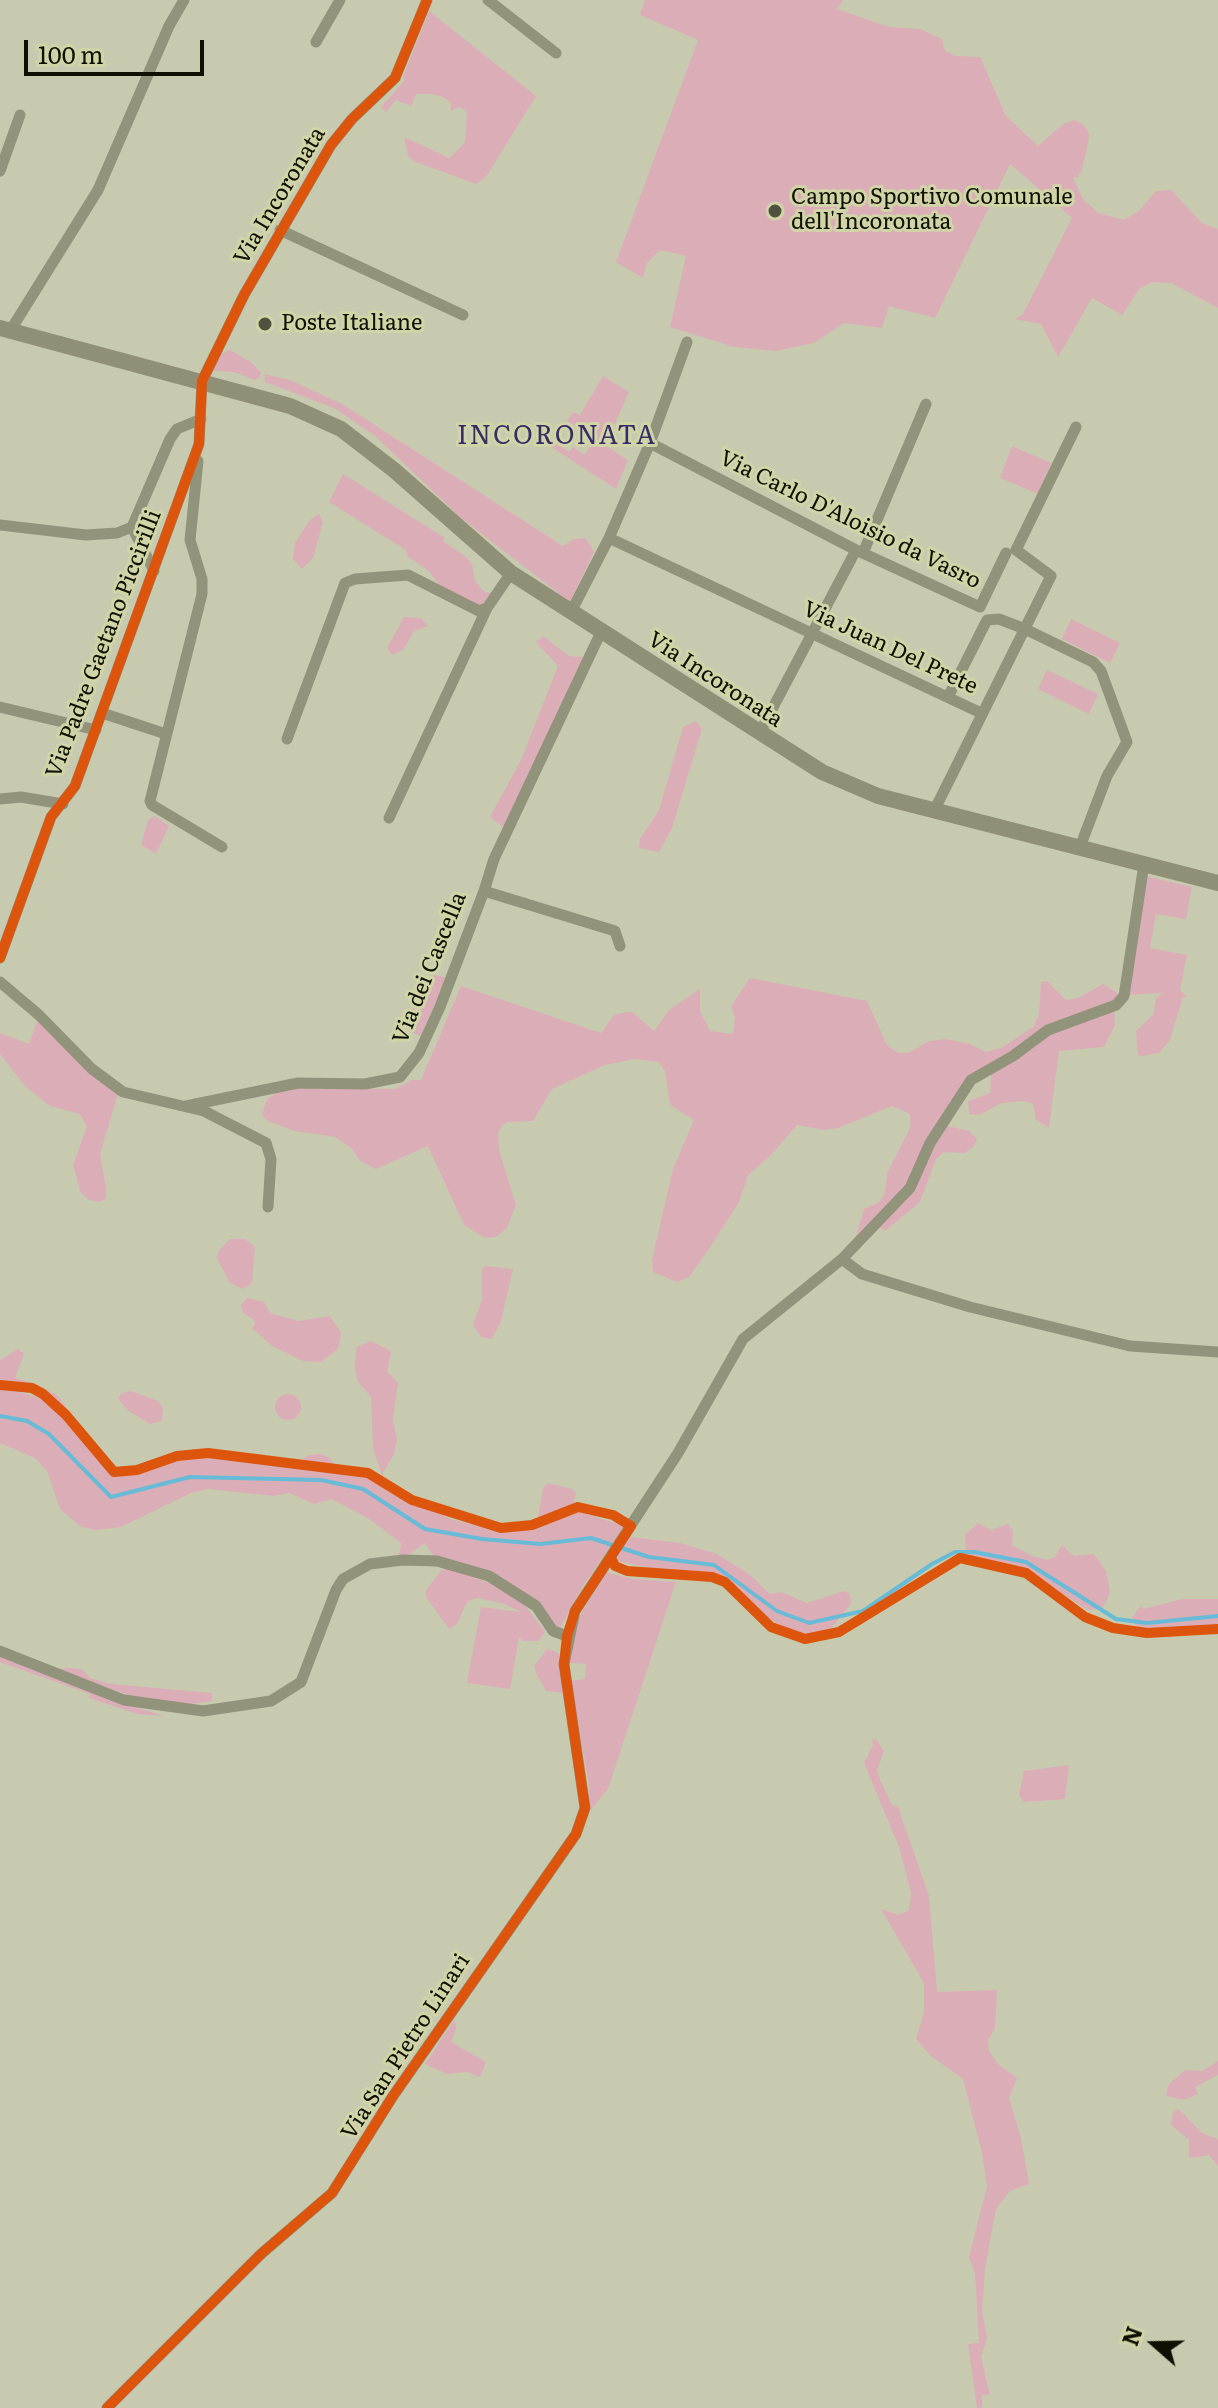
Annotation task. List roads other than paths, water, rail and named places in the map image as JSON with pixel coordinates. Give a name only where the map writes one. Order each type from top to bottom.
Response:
[{"type":"main road","name":"Via Incoronata","points":[[5,329],[290,406],[341,429],[394,470],[511,573],[822,772],[878,796],[1218,883]]},
{"type":"street","name":"Via Incoronata","points":[[5,329],[98,190],[169,26],[184,0]]},
{"type":"street","points":[[316,42],[340,0]]},
{"type":"street","name":"Via Incoronata","points":[[202,381],[280,230],[331,145],[352,119],[395,78],[427,0]]},
{"type":"street","points":[[488,0],[556,53]]},
{"type":"street","points":[[0,171],[20,115]]},
{"type":"street","name":"Via Incoronata","points":[[280,230],[463,315]]},
{"type":"street","points":[[571,612],[609,538],[650,443],[687,342]]},
{"type":"street","name":"Via Padre Gaetano Piccirilli","points":[[0,958],[42,837],[51,817],[75,786],[199,444],[202,381]]},
{"type":"street","points":[[759,734],[860,551],[926,404]]},
{"type":"street","points":[[0,525],[86,535],[117,533],[132,527],[170,439],[177,429],[201,419]]},
{"type":"street","name":"Via Juan Del Prete","points":[[609,538],[981,713],[1051,576],[1016,550],[1076,427]]},
{"type":"street","name":"Via Carlo D'Aloisio da Vasro","points":[[650,443],[860,551],[980,607],[1006,553]]},
{"type":"street","points":[[199,444],[190,540],[202,579],[202,594],[166,734],[152,805],[222,847]]},
{"type":"street","points":[[132,527],[154,571]]},
{"type":"street","points":[[389,818],[487,608],[511,573]]},
{"type":"street","points":[[287,739],[345,583],[355,579],[408,575],[470,609],[487,608]]},
{"type":"street","points":[[948,697],[987,620],[999,619],[1025,629],[1093,662],[1101,671],[1127,736],[1080,847]]},
{"type":"street","name":"Via dei Cascella","points":[[186,1106],[298,1083],[365,1084],[400,1077],[419,1053],[440,1007],[494,859],[601,632]]},
{"type":"street","points":[[0,707],[96,730]]},
{"type":"street","points":[[102,713],[166,734]]},
{"type":"street","points":[[934,811],[981,713]]},
{"type":"street","points":[[0,799],[21,797],[63,804]]},
{"type":"street","points":[[0,1651],[124,1700],[203,1711],[271,1701],[301,1682],[343,1579],[370,1564],[403,1560],[437,1561],[489,1576],[527,1599],[553,1631],[567,1636],[575,1611],[678,1453],[743,1339],[842,1259],[910,1188],[930,1143],[971,1080],[1013,1056],[1048,1030],[1116,1005],[1124,996],[1144,864]]},
{"type":"street","name":"Via dei Cascella","points":[[484,891],[615,931],[620,946]]},
{"type":"street","points":[[0,982],[106,1081],[144,1099],[186,1106],[217,1117],[266,1143],[271,1159],[268,1207]]},
{"type":"street","points":[[842,1259],[862,1274],[1057,1328],[1130,1346],[1218,1352]]},
{"type":"street","name":"Via San Pietro Linari","points":[[107,2408],[261,2254],[332,2193],[393,2096],[576,1834],[585,1808],[564,1664],[567,1636]]},
{"type":"waterway","points":[[0,1416],[27,1421],[49,1434],[111,1497],[190,1477],[321,1480],[363,1489],[425,1529],[482,1539],[540,1544],[591,1538],[649,1557],[714,1565],[777,1611],[809,1623],[863,1611],[955,1552],[974,1552],[1026,1562],[1116,1619],[1147,1623],[1218,1616]]},
{"type":"place","name":"Campo Sportivo Comunale dell'Incoronata","points":[[775,211]]},
{"type":"place","name":"Poste Italiane","points":[[265,324]]},
{"type":"district","name":"INCORONATA","points":[[557,436]]}]
